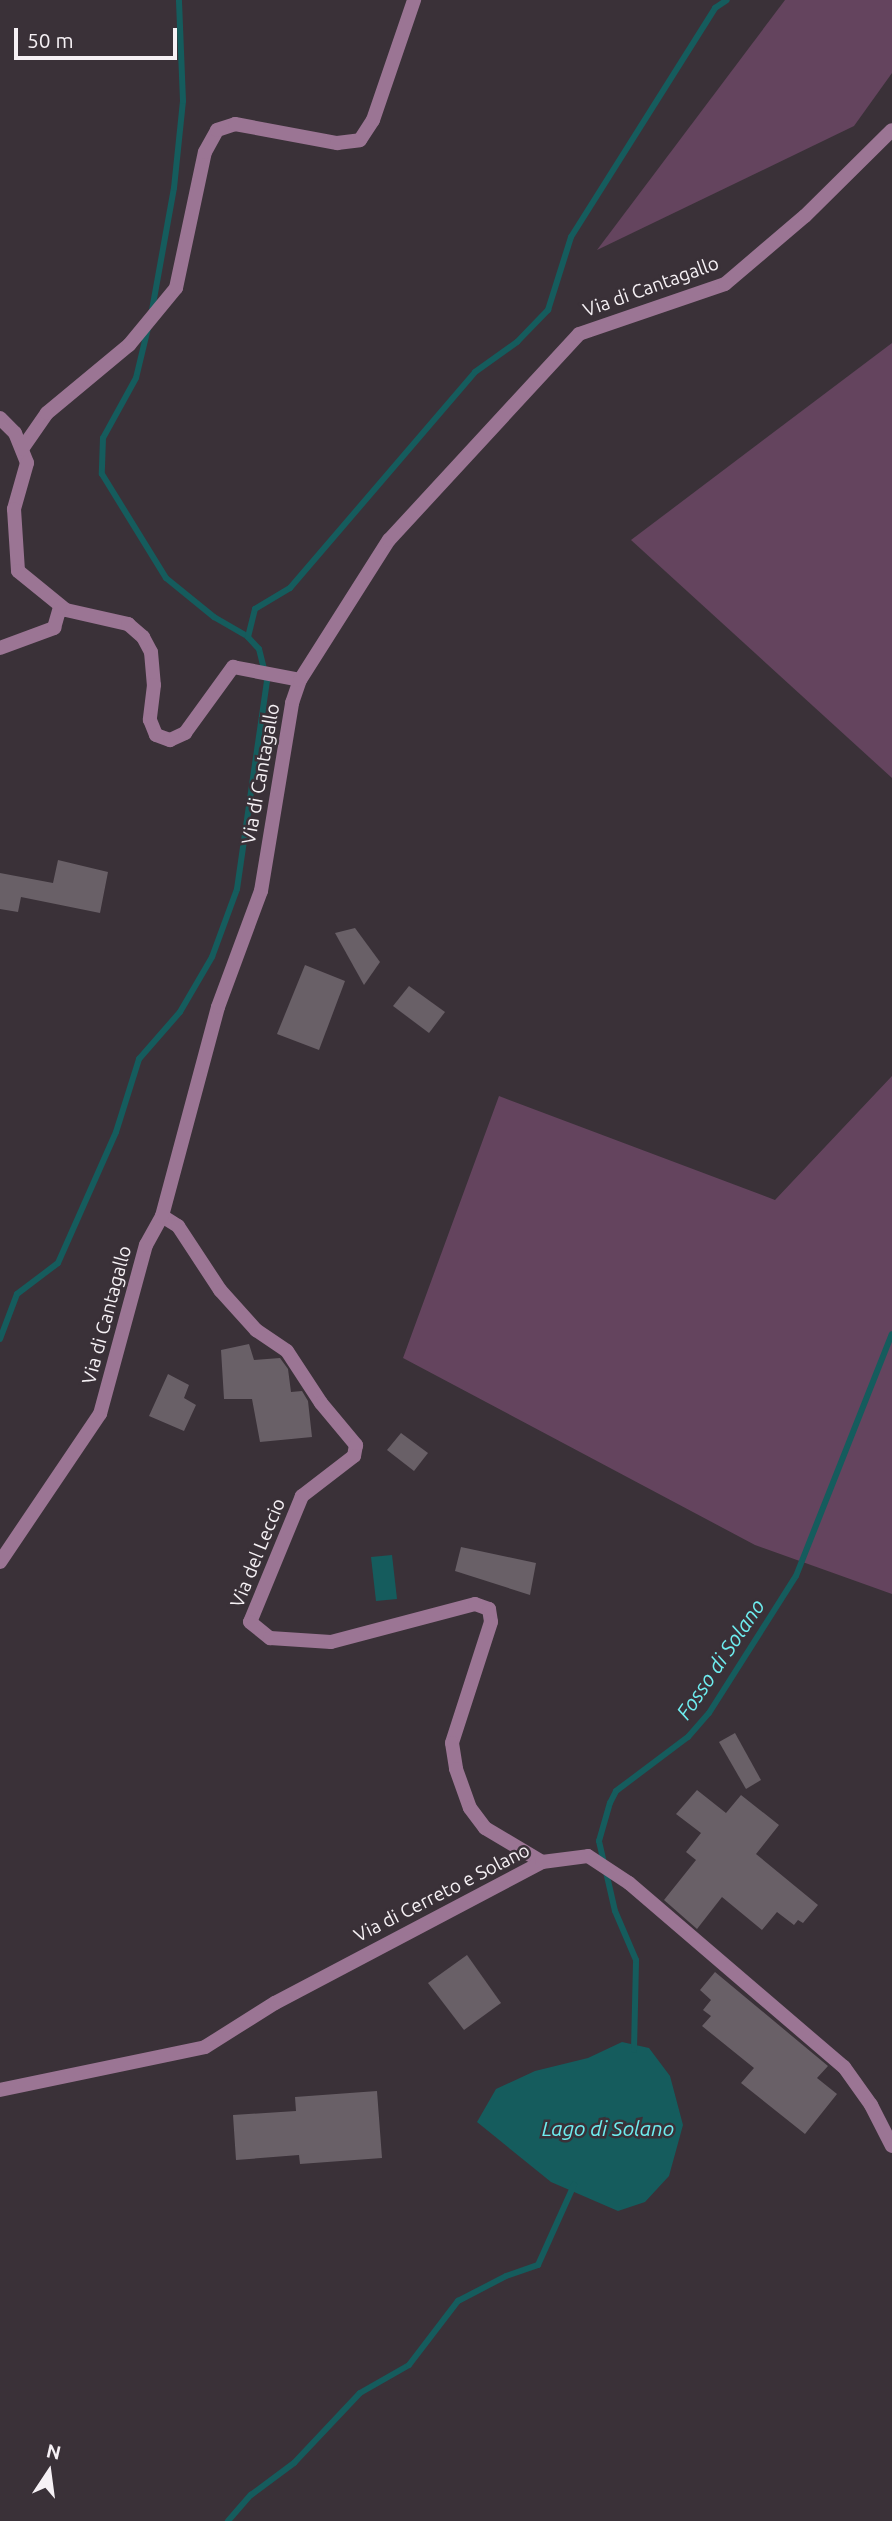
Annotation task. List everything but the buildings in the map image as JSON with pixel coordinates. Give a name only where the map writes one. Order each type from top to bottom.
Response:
[{"type":"street","points":[[22,449],[47,413],[129,345],[176,288],[205,152],[217,130],[235,124],[337,143],[360,139],[373,120],[414,0]]},
{"type":"street","name":"Via di Cantagallo","points":[[0,1562],[100,1413],[146,1245],[162,1216],[218,1007],[261,891],[292,703],[300,680],[388,540],[579,334],[725,285],[805,216],[892,130]]},
{"type":"street","points":[[0,418],[15,433],[27,463],[14,509],[18,571],[60,607],[128,624],[143,637],[151,652],[154,685],[150,720],[156,735],[170,740],[185,733],[233,667],[300,680]]},
{"type":"street","points":[[0,648],[54,628],[60,607]]},
{"type":"street","name":"Via del Leccio","points":[[162,1216],[178,1226],[220,1290],[256,1330],[288,1351],[321,1404],[356,1445],[354,1456],[302,1496],[250,1622],[270,1638],[331,1642],[475,1604],[489,1609],[491,1622],[454,1730],[456,1769],[470,1808],[485,1828],[542,1862]]},
{"type":"street","name":"Via di Cerreto e Solano","points":[[0,2090],[205,2047],[275,2003],[542,1862],[570,1855],[588,1856],[629,1883],[844,2067],[871,2105],[892,2146]]},
{"type":"shaded area","points":[[785,0],[892,0],[892,73],[854,126],[597,250]]},
{"type":"shaded area","points":[[892,343],[892,778],[631,540]]},
{"type":"shaded area","points":[[892,1076],[892,1594],[755,1545],[403,1358],[499,1096],[775,1200]]},
{"type":"water","points":[[392,1555],[397,1599],[376,1601],[371,1557]]},
{"type":"water","name":"Lago di Solano","points":[[622,2042],[649,2048],[670,2076],[683,2125],[669,2176],[645,2202],[618,2211],[551,2182],[477,2122],[496,2089],[535,2071],[588,2058]]},
{"type":"waterway","points":[[152,310],[174,188],[183,101],[179,0]]},
{"type":"waterway","points":[[0,1339],[17,1294],[58,1263],[116,1132],[139,1059],[180,1012],[212,957],[237,889],[267,681],[259,649],[248,637],[255,609],[290,588],[475,372],[517,342],[548,310],[571,237],[715,8],[727,0]]},
{"type":"waterway","points":[[148,328],[136,378],[103,438],[102,474],[166,578],[214,617],[248,637]]},
{"type":"waterway","name":"Fosso di Solano","points":[[634,2050],[636,1960],[615,1911],[599,1841],[610,1803],[616,1791],[688,1737],[709,1713],[796,1576],[892,1334]]},
{"type":"waterway","name":"Fosso di Solano","points":[[228,2521],[251,2495],[294,2463],[360,2393],[409,2365],[458,2301],[506,2276],[538,2265],[574,2185]]}]
